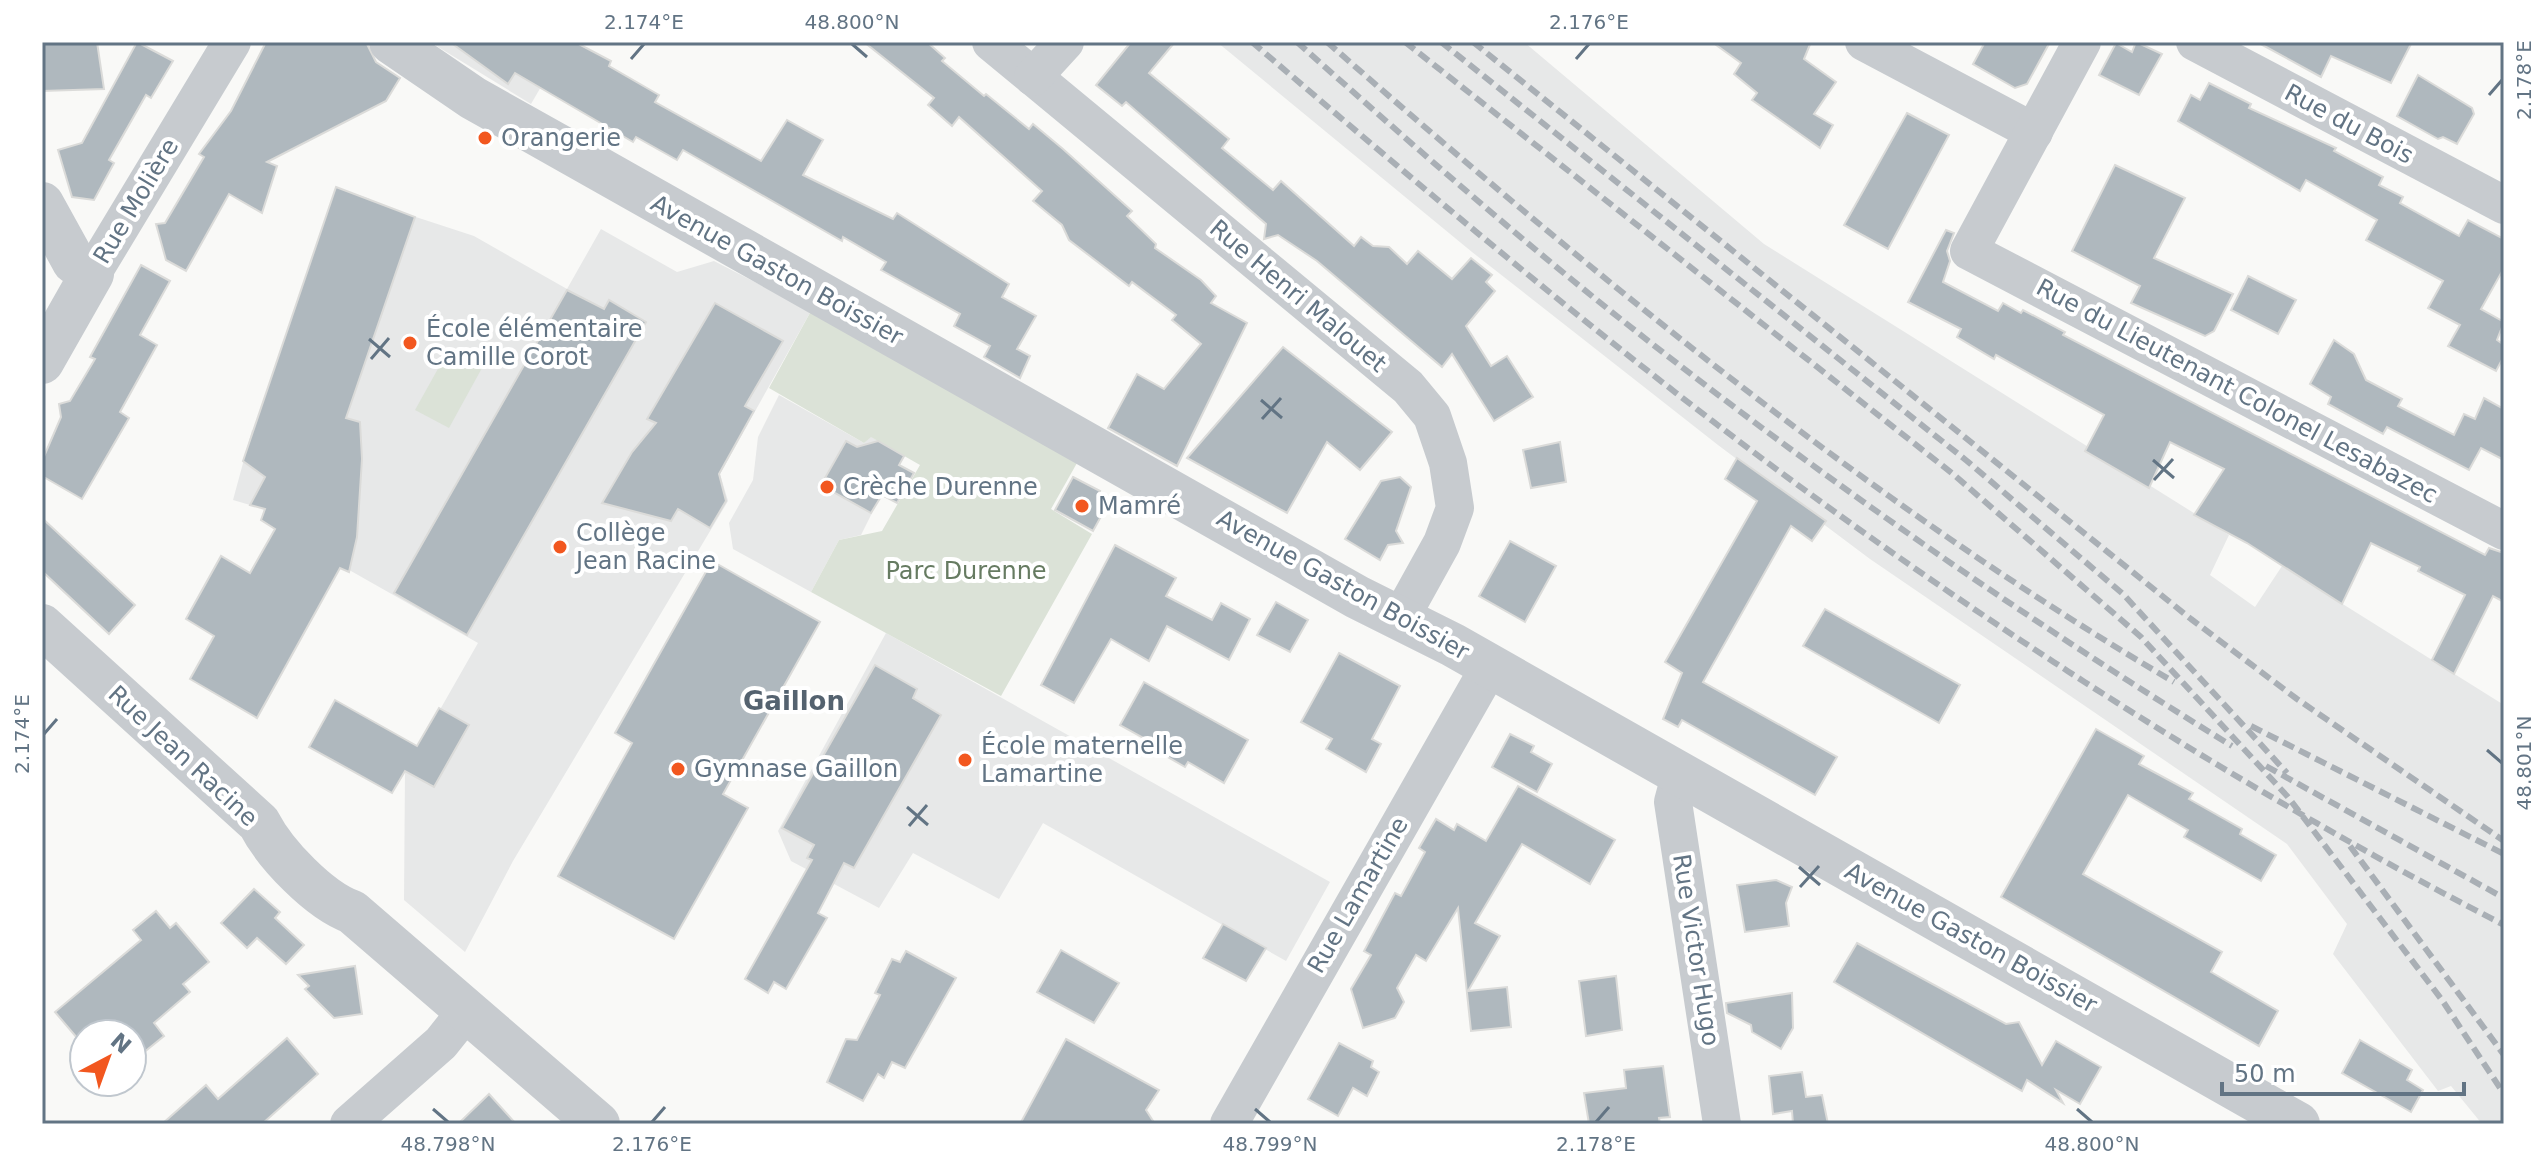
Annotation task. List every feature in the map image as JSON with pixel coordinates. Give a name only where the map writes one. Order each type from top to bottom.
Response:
[{"type":"street","name":"Rue Molière","points":[[42,362],[232,42]]},
{"type":"street","name":"Avenue Gaston Boissier","points":[[391,42],[498,112],[1357,597],[1401,617],[1490,666],[2298,1124]]},
{"type":"street","name":"Rue Henri Malouet","points":[[991,42],[1408,387],[1432,416],[1448,463],[1455,508],[1442,543],[1401,617]]},
{"type":"street","points":[[1033,77],[1065,42]]},
{"type":"street","points":[[1864,42],[2034,132],[2082,42]]},
{"type":"street","name":"Rue du Bois","points":[[2195,42],[2504,205]]},
{"type":"street","name":"Rue du Lieutenant Colonel Lesabazec","points":[[2034,132],[1969,251],[2504,531]]},
{"type":"street","points":[[42,204],[74,262],[92,274]]},
{"type":"street","name":"Rue Jean Racine","points":[[42,626],[259,823],[271,846],[336,906],[352,912],[465,1013],[598,1124]]},
{"type":"street","name":"Rue Lamartine","points":[[1229,1124],[1490,666]]},
{"type":"street","name":"Rue Victor Hugo","points":[[1680,776],[1673,802],[1722,1124]]},
{"type":"street","points":[[349,1124],[441,1043],[465,1013]]},
{"type":"shaded area","points":[[430,42],[567,42],[531,104]]},
{"type":"shaded area","points":[[1217,42],[1524,42],[1764,244],[2229,535],[2210,575],[2255,607],[2282,566],[2504,705],[2504,1124],[2482,1124],[2451,1086],[2438,1091],[2333,954],[2347,924],[2287,844],[1870,559],[1718,445],[1472,252]]},
{"type":"shaded area","name":"Collège Jean Racine","points":[[336,187],[370,199],[370,202],[474,236],[567,289],[601,229],[677,272],[714,261],[811,311],[720,474],[728,501],[513,861],[465,952],[404,900],[405,771],[478,643],[261,520],[264,509],[233,500],[252,430],[284,439],[266,396]]},
{"type":"shaded area","name":"Crèche Durenne","points":[[779,395],[864,443],[870,436],[904,456],[899,465],[914,473],[897,503],[881,495],[861,535],[839,540],[811,592],[733,549],[729,523],[753,480],[758,437]]},
{"type":"shaded area","name":"École maternelle Lamartine","points":[[886,633],[1330,882],[1286,961],[1043,823],[999,899],[913,853],[879,908],[791,861],[778,831]]},
{"type":"green space","name":"Parc Durenne","points":[[811,311],[1077,463],[1051,509],[1092,534],[1001,696],[811,592],[839,540],[882,531],[920,465],[871,437],[864,443],[769,388]]},
{"type":"green space","points":[[449,349],[482,368],[449,428],[415,410]]},
{"type":"building","points":[[42,42],[97,42],[104,89],[42,91]]},
{"type":"building","points":[[137,42],[173,61],[151,98],[146,95],[109,160],[114,163],[94,200],[72,197],[58,150],[82,143]]},
{"type":"building","points":[[266,42],[366,42],[376,62],[400,78],[386,101],[267,162],[277,166],[262,213],[229,194],[186,271],[166,260],[156,224],[165,223],[204,157],[199,154],[231,111]]},
{"type":"building","points":[[450,42],[575,42],[611,61],[609,66],[659,95],[655,102],[761,161],[787,120],[823,140],[803,175],[893,219],[897,213],[1009,284],[1002,297],[1036,316],[1017,349],[1030,356],[1020,378],[984,357],[990,346],[954,326],[960,314],[881,270],[886,262],[843,237],[842,241],[683,150],[677,160],[636,137],[633,142],[515,73],[508,84]]},
{"type":"building","points":[[864,42],[927,42],[945,58],[942,61],[984,96],[986,94],[1029,129],[1033,124],[1063,149],[1132,211],[1127,216],[1156,244],[1155,248],[1201,280],[1216,296],[1211,303],[1247,323],[1177,466],[1108,428],[1137,374],[1164,389],[1201,344],[1172,320],[1176,315],[1132,282],[1129,286],[1069,240],[1062,225],[1033,201],[1042,191],[959,117],[952,126],[928,105],[934,98]]},
{"type":"building","points":[[1131,42],[1175,42],[1149,73],[1229,139],[1222,148],[1273,190],[1281,181],[1354,246],[1361,237],[1373,246],[1389,247],[1407,264],[1418,251],[1452,279],[1471,258],[1492,275],[1486,282],[1495,291],[1466,326],[1491,366],[1507,356],[1533,397],[1494,421],[1452,354],[1442,367],[1317,261],[1278,235],[1264,239],[1266,224],[1126,102],[1122,106],[1096,85]]},
{"type":"building","points":[[1712,42],[1811,42],[1804,59],[1836,82],[1814,114],[1833,125],[1820,148],[1752,100],[1757,93],[1734,74],[1741,63]]},
{"type":"building","points":[[1985,42],[2050,42],[2027,84],[2015,88],[1973,64]]},
{"type":"building","points":[[2136,42],[2162,54],[2139,95],[2099,75],[2116,43],[2132,52]]},
{"type":"building","points":[[2257,42],[2412,42],[2391,83],[2331,56],[2321,77]]},
{"type":"building","points":[[2418,75],[2472,108],[2474,114],[2457,144],[2443,137],[2438,139],[2397,116]]},
{"type":"building","points":[[2209,83],[2251,104],[2249,108],[2336,148],[2334,151],[2383,177],[2379,185],[2403,197],[2400,203],[2459,236],[2468,220],[2504,239],[2504,268],[2481,309],[2504,322],[2497,340],[2504,345],[2504,356],[2496,371],[2448,346],[2460,325],[2428,308],[2443,281],[2366,240],[2377,220],[2306,180],[2300,191],[2178,121],[2191,95],[2200,100]]},
{"type":"building","points":[[1907,113],[1949,135],[1888,249],[1844,225]]},
{"type":"building","points":[[2115,165],[2185,198],[2154,258],[2233,294],[2214,331],[2205,336],[2131,303],[2140,286],[2072,251]]},
{"type":"building","points":[[336,187],[415,217],[346,418],[360,422],[362,459],[357,537],[349,572],[340,568],[257,718],[190,679],[214,636],[186,619],[221,556],[250,573],[275,529],[261,520],[265,509],[250,505],[265,477],[243,461]]},
{"type":"building","points":[[1946,230],[1954,233],[1947,251],[1950,261],[1943,282],[1998,311],[2003,303],[2021,313],[2023,310],[2065,332],[2063,335],[2485,555],[2489,548],[2504,553],[2504,602],[2493,596],[2454,674],[2432,660],[2465,595],[2418,571],[2420,567],[2371,543],[2342,604],[2247,543],[2194,515],[2224,469],[2170,442],[2149,488],[2085,451],[2104,415],[1996,355],[1994,359],[1957,337],[1961,329],[1908,302]]},
{"type":"building","points":[[141,265],[170,281],[140,335],[157,345],[120,412],[129,418],[82,499],[42,476],[42,461],[61,417],[59,404],[70,401],[95,359],[90,357]]},
{"type":"building","points":[[2248,276],[2296,300],[2278,334],[2231,310]]},
{"type":"building","points":[[567,290],[604,309],[609,300],[646,322],[467,635],[394,593]]},
{"type":"building","points":[[715,303],[783,341],[745,406],[754,411],[719,474],[726,501],[710,528],[678,509],[671,521],[602,503],[632,452],[656,423],[647,419]]},
{"type":"building","points":[[2334,340],[2354,354],[2366,380],[2402,399],[2398,406],[2454,435],[2464,414],[2475,419],[2484,398],[2504,409],[2504,460],[2481,448],[2469,470],[2387,427],[2383,434],[2328,404],[2331,397],[2310,384]]},
{"type":"building","points":[[1283,347],[1392,432],[1360,470],[1327,442],[1287,513],[1187,458]]},
{"type":"building","points":[[846,441],[857,447],[878,441],[904,456],[899,465],[914,473],[897,503],[882,495],[871,513],[821,485]]},
{"type":"building","points":[[1560,442],[1566,482],[1531,488],[1523,450]]},
{"type":"building","points":[[1737,458],[1826,521],[1812,541],[1791,526],[1703,682],[1837,757],[1815,795],[1682,720],[1678,727],[1663,719],[1682,673],[1665,662],[1757,501],[1725,479]]},
{"type":"building","name":"Mamré","points":[[1073,477],[1100,491],[1098,495],[1109,502],[1093,531],[1055,510]]},
{"type":"building","points":[[1400,477],[1411,487],[1396,531],[1403,543],[1388,545],[1380,560],[1345,539],[1381,481]]},
{"type":"building","points":[[42,518],[135,605],[109,634],[42,571]]},
{"type":"building","points":[[1510,541],[1556,566],[1525,622],[1479,596]]},
{"type":"building","points":[[1115,545],[1176,578],[1166,596],[1212,620],[1221,603],[1250,619],[1229,660],[1167,626],[1149,661],[1111,639],[1074,703],[1041,685]]},
{"type":"building","name":"Gymnase Gaillon","points":[[712,561],[820,622],[723,794],[748,808],[674,939],[558,876],[632,743],[615,733]]},
{"type":"building","points":[[1276,602],[1308,620],[1290,652],[1257,635]]},
{"type":"building","points":[[1825,609],[1960,685],[1939,723],[1803,646]]},
{"type":"building","points":[[1339,653],[1400,686],[1372,739],[1381,744],[1366,772],[1326,749],[1332,739],[1301,722]]},
{"type":"building","name":"École maternelle Lamartine","points":[[875,665],[917,689],[913,698],[941,715],[854,868],[844,863],[818,913],[827,918],[786,989],[774,982],[768,993],[745,979],[812,860],[807,858],[814,845],[782,828]]},
{"type":"building","points":[[1144,682],[1248,740],[1224,783],[1188,762],[1185,767],[1154,749],[1156,745],[1120,725]]},
{"type":"building","points":[[335,700],[417,746],[439,708],[469,725],[434,787],[405,771],[392,793],[309,747]]},
{"type":"building","points":[[2096,729],[2144,756],[2139,764],[2193,793],[2189,799],[2242,829],[2240,834],[2276,855],[2261,881],[2184,837],[2188,830],[2128,795],[2083,874],[2222,952],[2211,972],[2278,1011],[2259,1046],[2001,897]]},
{"type":"building","points":[[1510,734],[1534,746],[1531,752],[1552,764],[1537,792],[1492,767]]},
{"type":"building","points":[[1518,786],[1615,840],[1590,884],[1522,844],[1475,923],[1500,936],[1468,991],[1507,987],[1511,1027],[1471,1031],[1458,908],[1426,961],[1416,955],[1397,988],[1404,1002],[1395,1018],[1363,1028],[1351,989],[1371,955],[1364,951],[1395,893],[1401,896],[1425,852],[1419,848],[1436,819],[1454,830],[1457,824],[1486,841]]},
{"type":"building","points":[[1776,880],[1792,887],[1786,903],[1789,926],[1745,932],[1737,885]]},
{"type":"building","points":[[254,889],[280,912],[275,918],[304,945],[286,964],[257,938],[247,948],[221,923]]},
{"type":"building","points":[[156,911],[170,928],[176,923],[209,962],[183,984],[190,992],[154,1023],[164,1036],[148,1049],[148,1018],[68,1018],[68,1027],[55,1012],[141,940],[133,930]]},
{"type":"building","points":[[1223,924],[1266,948],[1246,981],[1203,958]]},
{"type":"building","points":[[1857,943],[2006,1024],[2019,1022],[2042,1065],[2056,1041],[2101,1067],[2080,1104],[2056,1090],[2063,1103],[2027,1080],[2022,1091],[1834,982]]},
{"type":"building","points":[[1061,950],[1119,983],[1094,1023],[1037,992]]},
{"type":"building","points":[[906,951],[956,978],[905,1068],[892,1062],[884,1078],[878,1074],[863,1101],[827,1082],[846,1039],[857,1040],[880,995],[875,993],[892,959],[900,962]]},
{"type":"building","points":[[355,966],[362,1014],[334,1018],[305,989],[309,986],[298,975]]},
{"type":"building","points":[[1616,976],[1622,1030],[1586,1036],[1579,981]]},
{"type":"building","points":[[1792,993],[1793,1028],[1781,1049],[1752,1032],[1751,1025],[1727,1013],[1726,1003]]},
{"type":"building","points":[[287,1038],[318,1074],[262,1124],[162,1124],[206,1085],[218,1099]]},
{"type":"building","points":[[1066,1039],[1159,1090],[1146,1110],[1155,1124],[1020,1124]]},
{"type":"building","points":[[2360,1040],[2412,1070],[2407,1080],[2423,1090],[2411,1112],[2342,1073]]},
{"type":"building","points":[[1339,1043],[1373,1061],[1371,1067],[1379,1072],[1367,1096],[1353,1088],[1338,1116],[1308,1099]]},
{"type":"building","points":[[1663,1066],[1670,1117],[1659,1118],[1660,1124],[1589,1124],[1584,1093],[1626,1088],[1624,1070]]},
{"type":"building","points":[[1802,1072],[1806,1097],[1822,1095],[1828,1124],[1793,1124],[1792,1111],[1773,1114],[1769,1076]]},
{"type":"building","points":[[489,1094],[516,1124],[458,1124]]},
{"type":"railway","points":[[1252,42],[1611,342],[1759,457],[1915,569],[2079,678],[2246,782],[2504,925]]},
{"type":"railway","points":[[1297,42],[1507,226],[1709,388],[1928,548],[2232,746]]},
{"type":"railway","points":[[1327,42],[1529,215],[1736,382],[1950,539],[2174,682]]},
{"type":"railway","points":[[1405,42],[1953,474],[2141,637],[2288,797],[2442,1000],[2504,1094]]},
{"type":"railway","points":[[1441,42],[1967,461],[2123,594],[2287,773]]},
{"type":"railway","points":[[1473,42],[2191,619],[2297,699],[2504,841]]},
{"type":"railway","points":[[2251,726],[2504,854]]},
{"type":"railway","points":[[2266,766],[2504,898]]},
{"type":"railway","points":[[2350,846],[2504,1055]]},
{"type":"place","name":"Orangerie","points":[[485,138]]},
{"type":"place","name":"École élémentaire Camille Corot","points":[[410,343]]},
{"type":"place","name":"Crèche Durenne","points":[[827,487]]},
{"type":"place","name":"Mamré","points":[[1082,506]]},
{"type":"place","name":"Collège Jean Racine","points":[[560,547]]},
{"type":"place","name":"École maternelle Lamartine","points":[[965,760]]},
{"type":"place","name":"Gymnase Gaillon","points":[[678,769]]},
{"type":"district","name":"Gaillon","points":[[794,701]]}]
